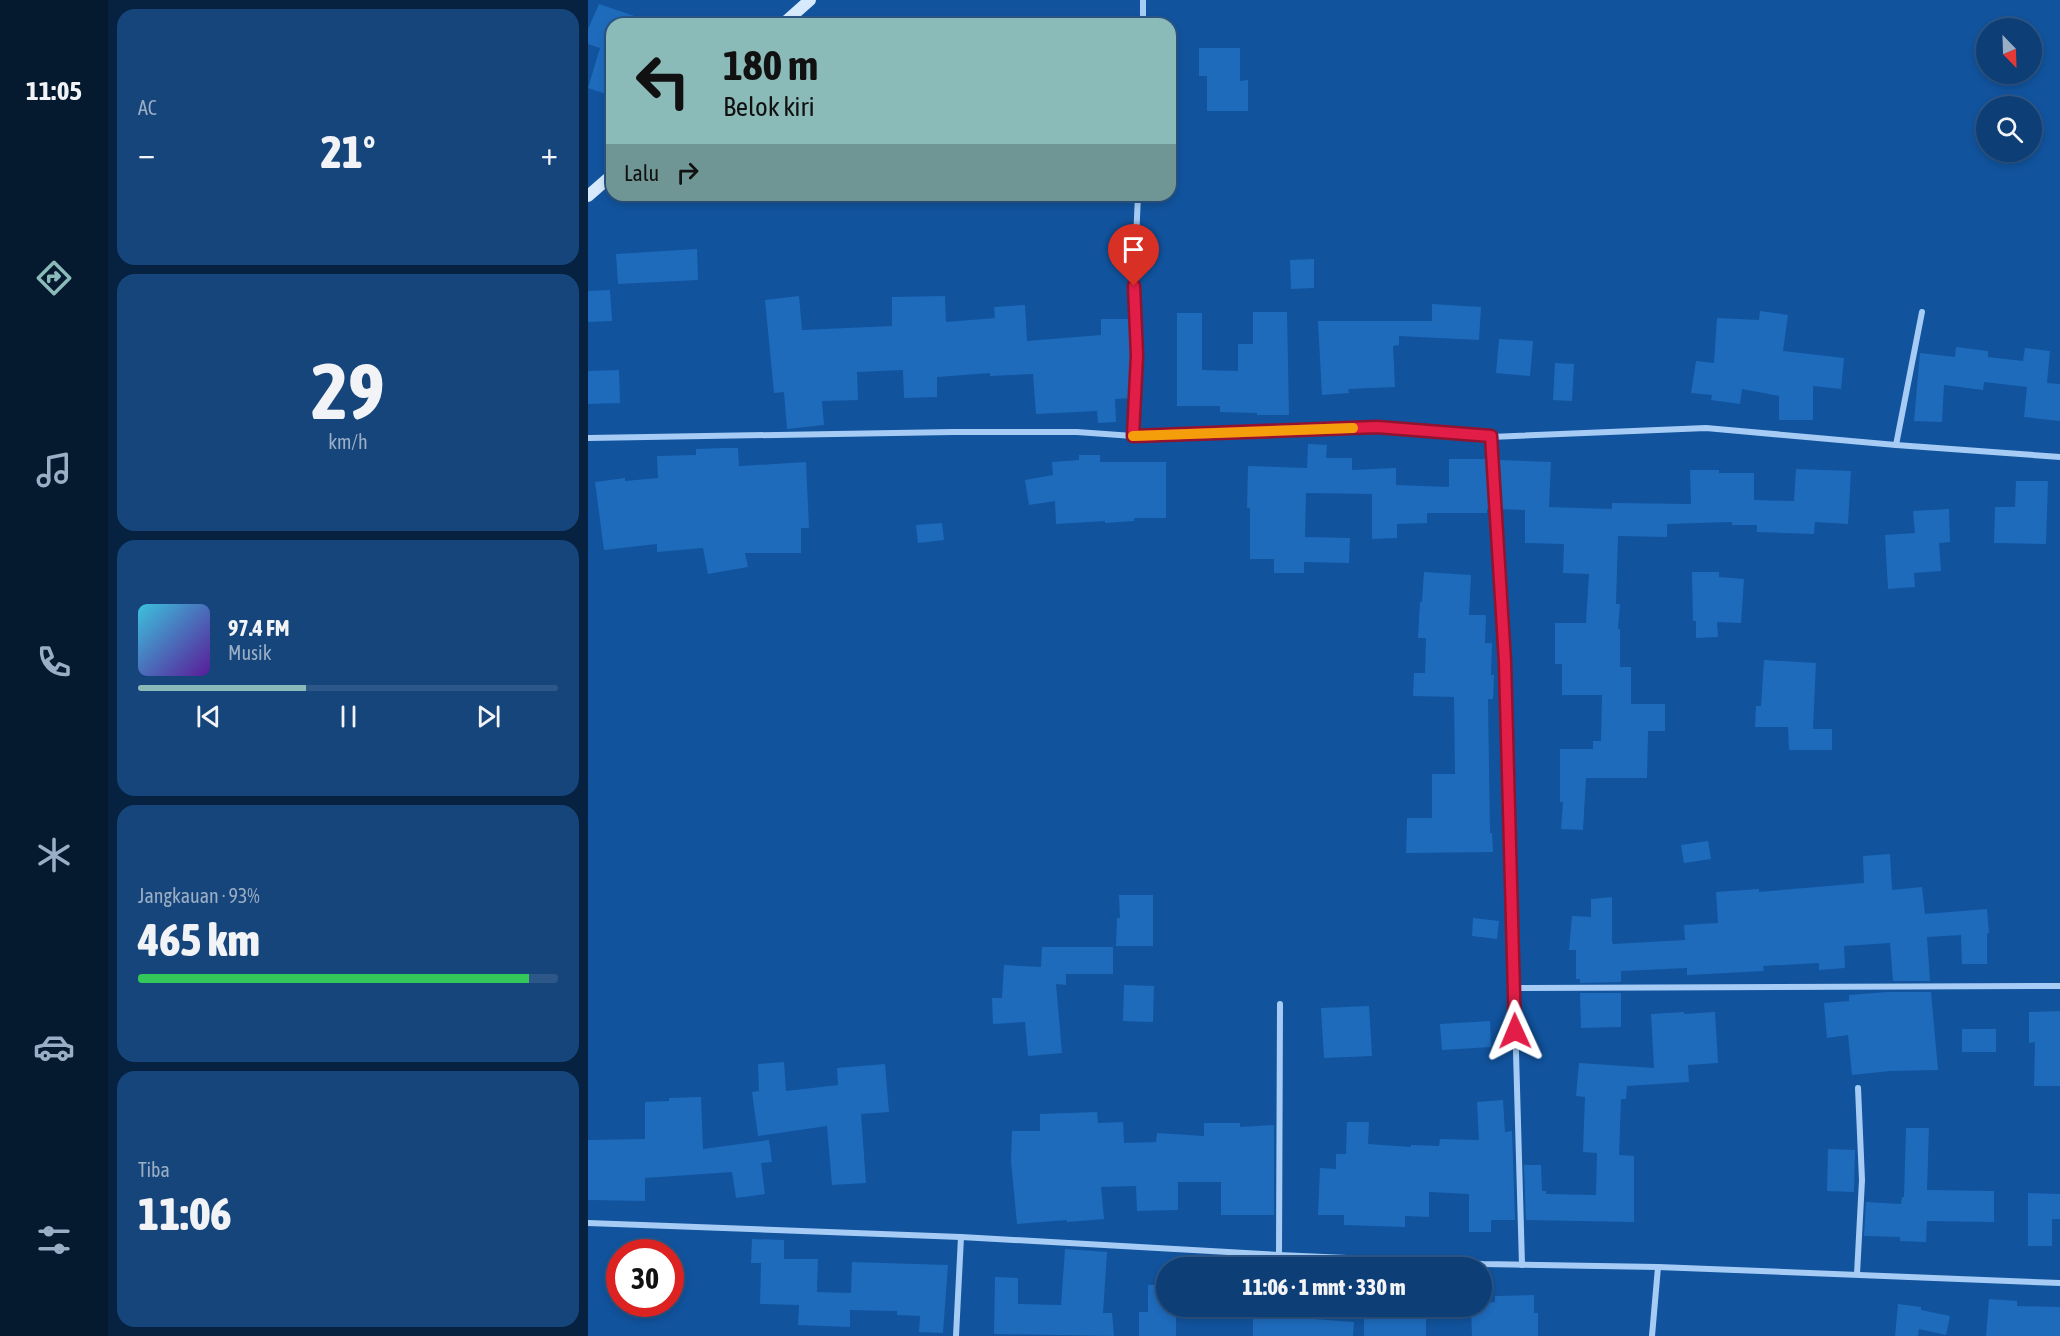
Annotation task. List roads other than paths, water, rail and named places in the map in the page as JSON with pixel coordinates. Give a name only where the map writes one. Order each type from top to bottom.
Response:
[{"type":"main road","points":[[790,18],[810,0]]},
{"type":"main road","points":[[588,196],[606,180]]},
{"type":"street","points":[[1143,0],[1143,18]]},
{"type":"street","points":[[1133,436],[1137,355],[1134,286],[1138,201]]},
{"type":"street","points":[[1896,445],[1922,312]]},
{"type":"street","points":[[588,438],[953,432],[1077,432],[1133,436],[1377,427],[1491,436],[1706,428],[2060,457]]},
{"type":"street","points":[[1491,436],[1505,662],[1522,1265]]},
{"type":"street","points":[[1515,988],[2060,986]]},
{"type":"street","points":[[1279,1255],[1280,1004]]},
{"type":"street","points":[[1857,1274],[1862,1180],[1858,1088]]},
{"type":"street","points":[[588,1223],[961,1237],[1279,1255],[1522,1265],[1658,1267],[2060,1283]]},
{"type":"street","points":[[956,1336],[961,1237]]},
{"type":"street","points":[[1652,1336],[1658,1267]]}]
